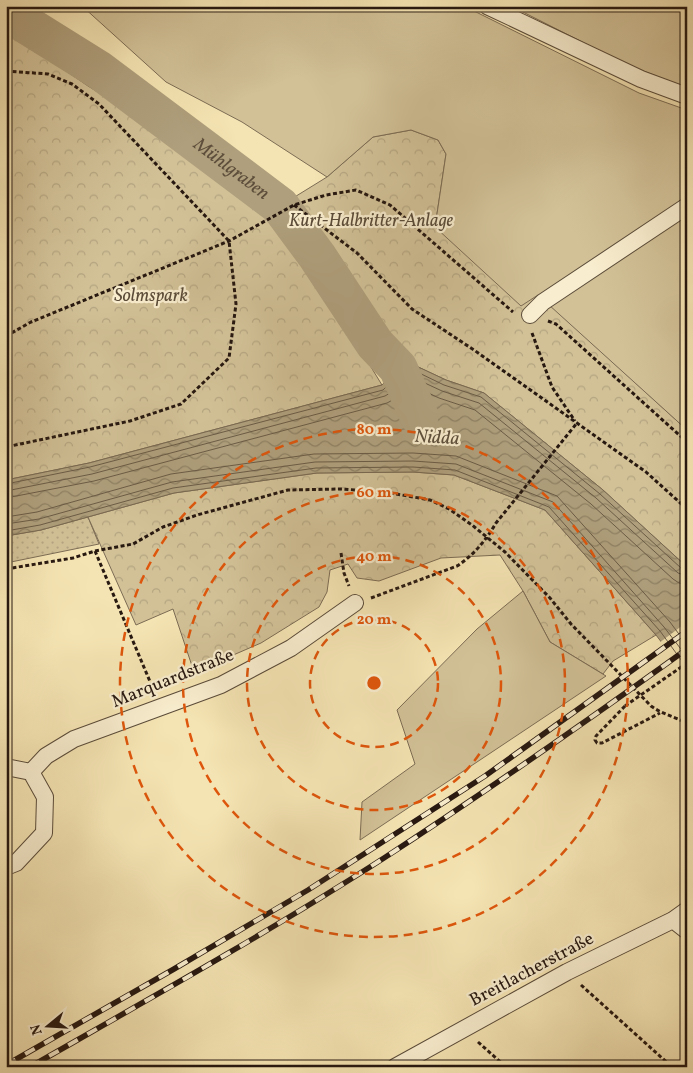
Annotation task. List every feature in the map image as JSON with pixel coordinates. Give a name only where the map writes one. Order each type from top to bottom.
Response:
[{"type":"street","points":[[487,6],[642,79],[687,96]]},
{"type":"street","points":[[530,315],[543,302],[687,206]]},
{"type":"street","name":"Marquardstraße","points":[[31,772],[46,756],[74,739],[221,685],[291,648],[355,603]]},
{"type":"street","points":[[6,767],[31,772],[45,797],[44,833],[16,863],[6,867]]},
{"type":"street","name":"Breitlacherstraße","points":[[395,1067],[567,972],[674,920],[687,910]]},
{"type":"street","points":[[674,920],[687,931]]},
{"type":"path","points":[[6,71],[48,74],[72,84],[99,104],[229,241],[236,304],[229,358],[181,404],[130,421],[6,447]]},
{"type":"path","points":[[6,336],[31,322],[229,241],[294,205],[326,195],[356,190],[390,205],[514,312],[530,315],[556,324],[687,442]]},
{"type":"path","points":[[294,205],[357,253],[412,309],[474,350],[646,472],[687,509]]},
{"type":"path","points":[[530,315],[530,327],[552,387],[577,423]]},
{"type":"path","points":[[340,553],[344,573],[355,603],[456,566],[469,558],[487,538],[496,523],[577,423]]},
{"type":"path","points":[[6,569],[73,558],[95,551],[133,544],[163,527],[197,515],[288,490],[342,489],[385,492],[430,500],[449,509],[472,525],[512,559],[550,598],[571,624],[651,706],[660,713],[687,723]]},
{"type":"path","points":[[95,551],[160,707]]},
{"type":"path","points":[[660,713],[602,743],[597,743],[595,740],[596,736],[624,706],[687,663]]},
{"type":"path","points":[[567,972],[672,1067]]},
{"type":"path","points":[[462,1029],[506,1067]]},
{"type":"green space","points":[[82,6],[464,6],[639,93],[687,110],[687,430],[538,295],[521,306],[435,227],[446,154],[438,140],[411,130],[373,137],[327,177],[242,122],[166,82]]},
{"type":"green space","points":[[511,6],[687,6],[687,88],[628,65]]},
{"type":"green space","name":"Solmspark","points":[[6,30],[88,86],[268,199],[382,385],[89,463],[6,480]]},
{"type":"green space","name":"Kurt-Halbritter-Anlage","points":[[411,130],[438,140],[446,154],[435,227],[538,294],[687,430],[687,567],[603,490],[484,393],[446,380],[414,365],[317,256],[280,206],[327,177],[373,137]]},
{"type":"green space","points":[[413,472],[454,475],[545,510],[656,635],[613,661],[603,674],[550,642],[523,591],[500,555],[441,558],[379,581],[357,578],[348,564],[330,570],[327,592],[319,607],[261,643],[194,672],[173,609],[136,625],[88,517],[174,493],[317,473]]},
{"type":"green space","points":[[88,517],[99,544],[6,563],[6,536],[41,530]]},
{"type":"green space","points":[[523,591],[550,642],[606,676],[360,840],[362,802],[415,764],[397,710],[477,629]]},
{"type":"water","name":"Nidda","points":[[414,365],[446,380],[484,393],[603,490],[687,567],[687,676],[656,635],[545,510],[454,475],[413,472],[317,473],[174,493],[41,530],[6,536],[6,480],[89,463],[382,385],[398,368]]},
{"type":"pier","points":[[687,622],[687,673],[683,675],[659,643]]},
{"type":"waterway","name":"Mühlgraben","points":[[6,12],[99,70],[280,206],[317,256],[375,344],[398,368],[419,416]]},
{"type":"railway","points":[[6,1065],[308,890],[485,776],[687,631]]},
{"type":"railway","points":[[30,1067],[253,939],[384,858],[537,755],[687,649]]}]
